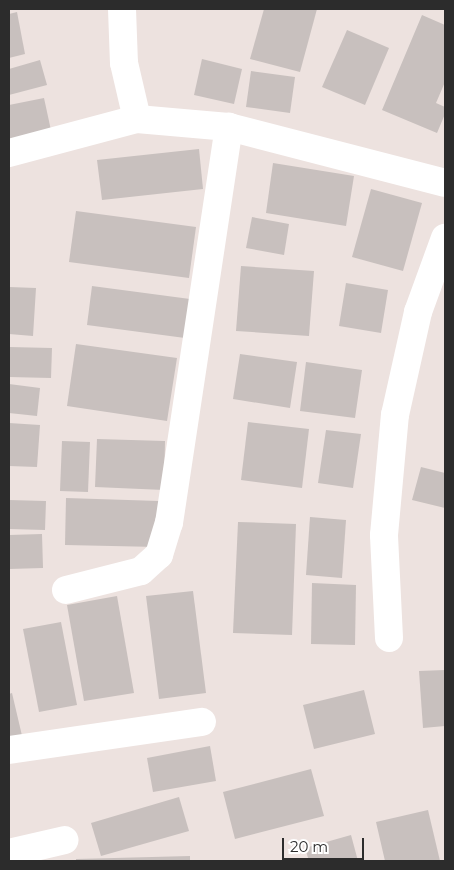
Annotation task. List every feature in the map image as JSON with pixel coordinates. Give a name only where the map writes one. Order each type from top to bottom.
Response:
[{"type":"street","points":[[122,9],[124,63],[137,119]]},
{"type":"street","points":[[9,153],[137,119],[229,127],[445,183]]},
{"type":"street","points":[[66,590],[141,572],[159,555],[169,523],[229,127]]},
{"type":"street","points":[[389,638],[384,535],[395,414],[418,312],[445,238]]},
{"type":"street","points":[[9,750],[202,722]]},
{"type":"street","points":[[9,853],[64,840]]},
{"type":"building","points":[[264,9],[317,9],[300,72],[250,59]]},
{"type":"building","points":[[17,12],[25,54],[9,58],[9,14]]},
{"type":"building","points":[[422,15],[445,25],[445,82],[436,103],[445,107],[445,114],[437,133],[382,110]]},
{"type":"building","points":[[347,30],[389,48],[365,105],[322,87]]},
{"type":"building","points":[[202,59],[242,69],[234,104],[194,95]]},
{"type":"building","points":[[40,60],[47,85],[9,95],[9,69]]},
{"type":"building","points":[[251,71],[295,77],[290,113],[246,107]]},
{"type":"building","points":[[44,98],[52,135],[9,143],[9,105]]},
{"type":"building","points":[[199,149],[203,189],[102,200],[97,160]]},
{"type":"building","points":[[273,163],[354,176],[346,226],[266,213]]},
{"type":"building","points":[[371,189],[422,203],[403,271],[352,257]]},
{"type":"building","points":[[76,211],[196,227],[189,278],[69,262]]},
{"type":"building","points":[[252,217],[289,224],[284,255],[246,248]]},
{"type":"building","points":[[241,266],[314,271],[309,336],[236,331]]},
{"type":"building","points":[[346,283],[388,290],[381,333],[339,326]]},
{"type":"building","points":[[92,286],[190,299],[185,338],[87,325]]},
{"type":"building","points":[[9,287],[36,288],[33,336],[9,334]]},
{"type":"building","points":[[76,344],[177,358],[167,421],[67,406]]},
{"type":"building","points":[[9,347],[52,348],[51,378],[9,377]]},
{"type":"building","points":[[240,354],[297,362],[290,408],[233,399]]},
{"type":"building","points":[[306,362],[362,370],[355,418],[300,411]]},
{"type":"building","points":[[9,384],[40,388],[37,416],[9,413]]},
{"type":"building","points":[[248,422],[309,429],[302,488],[241,480]]},
{"type":"building","points":[[9,423],[40,425],[37,467],[9,466]]},
{"type":"building","points":[[326,430],[361,434],[353,488],[318,483]]},
{"type":"building","points":[[97,439],[165,441],[164,490],[95,487]]},
{"type":"building","points":[[62,441],[90,442],[88,492],[60,491]]},
{"type":"building","points":[[421,467],[445,473],[445,508],[412,500]]},
{"type":"building","points":[[66,498],[159,501],[158,547],[65,545]]},
{"type":"building","points":[[9,500],[46,501],[45,530],[9,529]]},
{"type":"building","points":[[310,517],[346,520],[342,578],[306,575]]},
{"type":"building","points":[[238,522],[296,524],[292,635],[233,633]]},
{"type":"building","points":[[42,534],[43,568],[9,569],[9,535]]},
{"type":"building","points":[[312,583],[356,585],[355,645],[311,644]]},
{"type":"building","points":[[193,591],[206,693],[159,699],[146,596]]},
{"type":"building","points":[[117,596],[134,693],[84,701],[67,605]]},
{"type":"building","points":[[61,622],[77,705],[39,712],[23,629]]},
{"type":"building","points":[[445,670],[445,726],[423,728],[419,671]]},
{"type":"building","points":[[364,690],[375,734],[314,749],[303,705]]},
{"type":"building","points":[[12,693],[23,740],[9,743],[9,694]]},
{"type":"building","points":[[210,746],[216,781],[153,792],[147,758]]},
{"type":"building","points":[[311,769],[324,816],[235,839],[223,792]]},
{"type":"building","points":[[179,797],[189,831],[101,856],[91,823]]},
{"type":"building","points":[[428,810],[440,861],[385,861],[376,822]]},
{"type":"building","points":[[351,835],[358,861],[309,861],[305,848]]},
{"type":"building","points":[[190,856],[190,861],[76,861],[76,859]]}]
